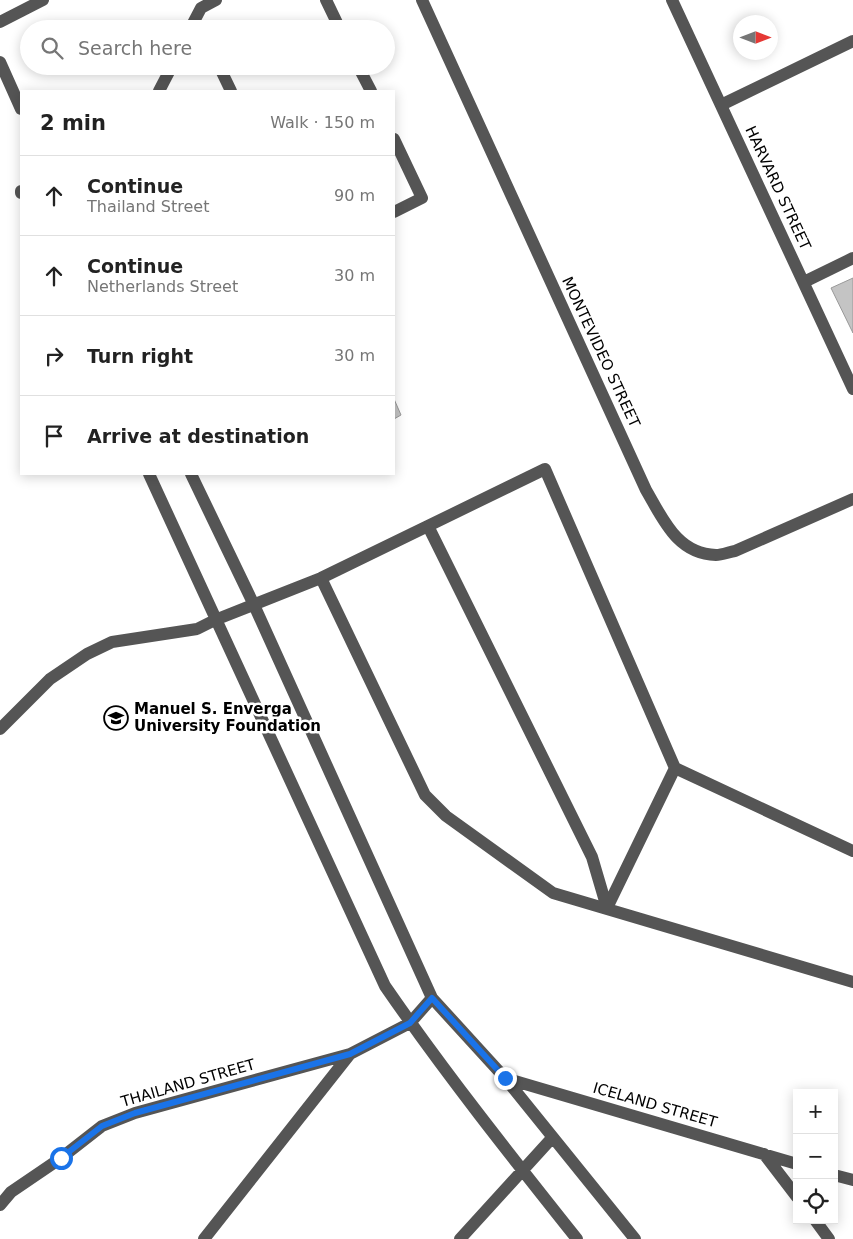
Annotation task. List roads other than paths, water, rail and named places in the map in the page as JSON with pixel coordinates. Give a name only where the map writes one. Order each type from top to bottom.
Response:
[{"type":"street","points":[[0,22],[43,0]]},
{"type":"street","points":[[197,20],[201,8],[216,0]]},
{"type":"street","points":[[326,0],[336,20]]},
{"type":"street","name":"MONTEVIDEO STREET","points":[[422,0],[646,490],[671,532],[691,550],[716,555],[735,551],[853,499]]},
{"type":"street","name":"HARVARD STREET","points":[[672,0],[853,389]]},
{"type":"street","points":[[721,105],[853,42]]},
{"type":"street","points":[[0,62],[20,106]]},
{"type":"street","points":[[160,90],[167,75]]},
{"type":"street","points":[[223,75],[231,90]]},
{"type":"street","points":[[363,75],[370,90]]},
{"type":"street","points":[[395,141],[422,198],[395,212]]},
{"type":"street","points":[[804,282],[853,258]]},
{"type":"street","points":[[0,729],[50,679],[87,654],[112,642],[197,629],[321,578],[545,469],[675,768],[853,851]]},
{"type":"street","points":[[149,475],[381,978],[410,1023],[522,1171],[577,1239]]},
{"type":"street","points":[[192,475],[254,605],[432,998],[505,1078],[635,1239]]},
{"type":"street","points":[[428,526],[592,857],[608,908]]},
{"type":"street","points":[[321,578],[425,795],[446,816],[553,893],[853,982]]},
{"type":"street","points":[[608,908],[675,768]]},
{"type":"street","points":[[204,1239],[350,1054],[410,1023],[432,998]]},
{"type":"street","name":"THAILAND STREET","points":[[0,1205],[11,1192],[61,1158],[102,1126],[135,1113],[350,1054]]},
{"type":"street","name":"ICELAND STREET","points":[[505,1078],[793,1163]]},
{"type":"street","points":[[460,1239],[552,1138]]},
{"type":"street","points":[[764,1154],[793,1192]]},
{"type":"street","points":[[838,1176],[853,1180]]},
{"type":"street","points":[[818,1224],[829,1239]]},
{"type":"place","name":"Manuel S. Enverga University Foundation","points":[[116,718]]}]
